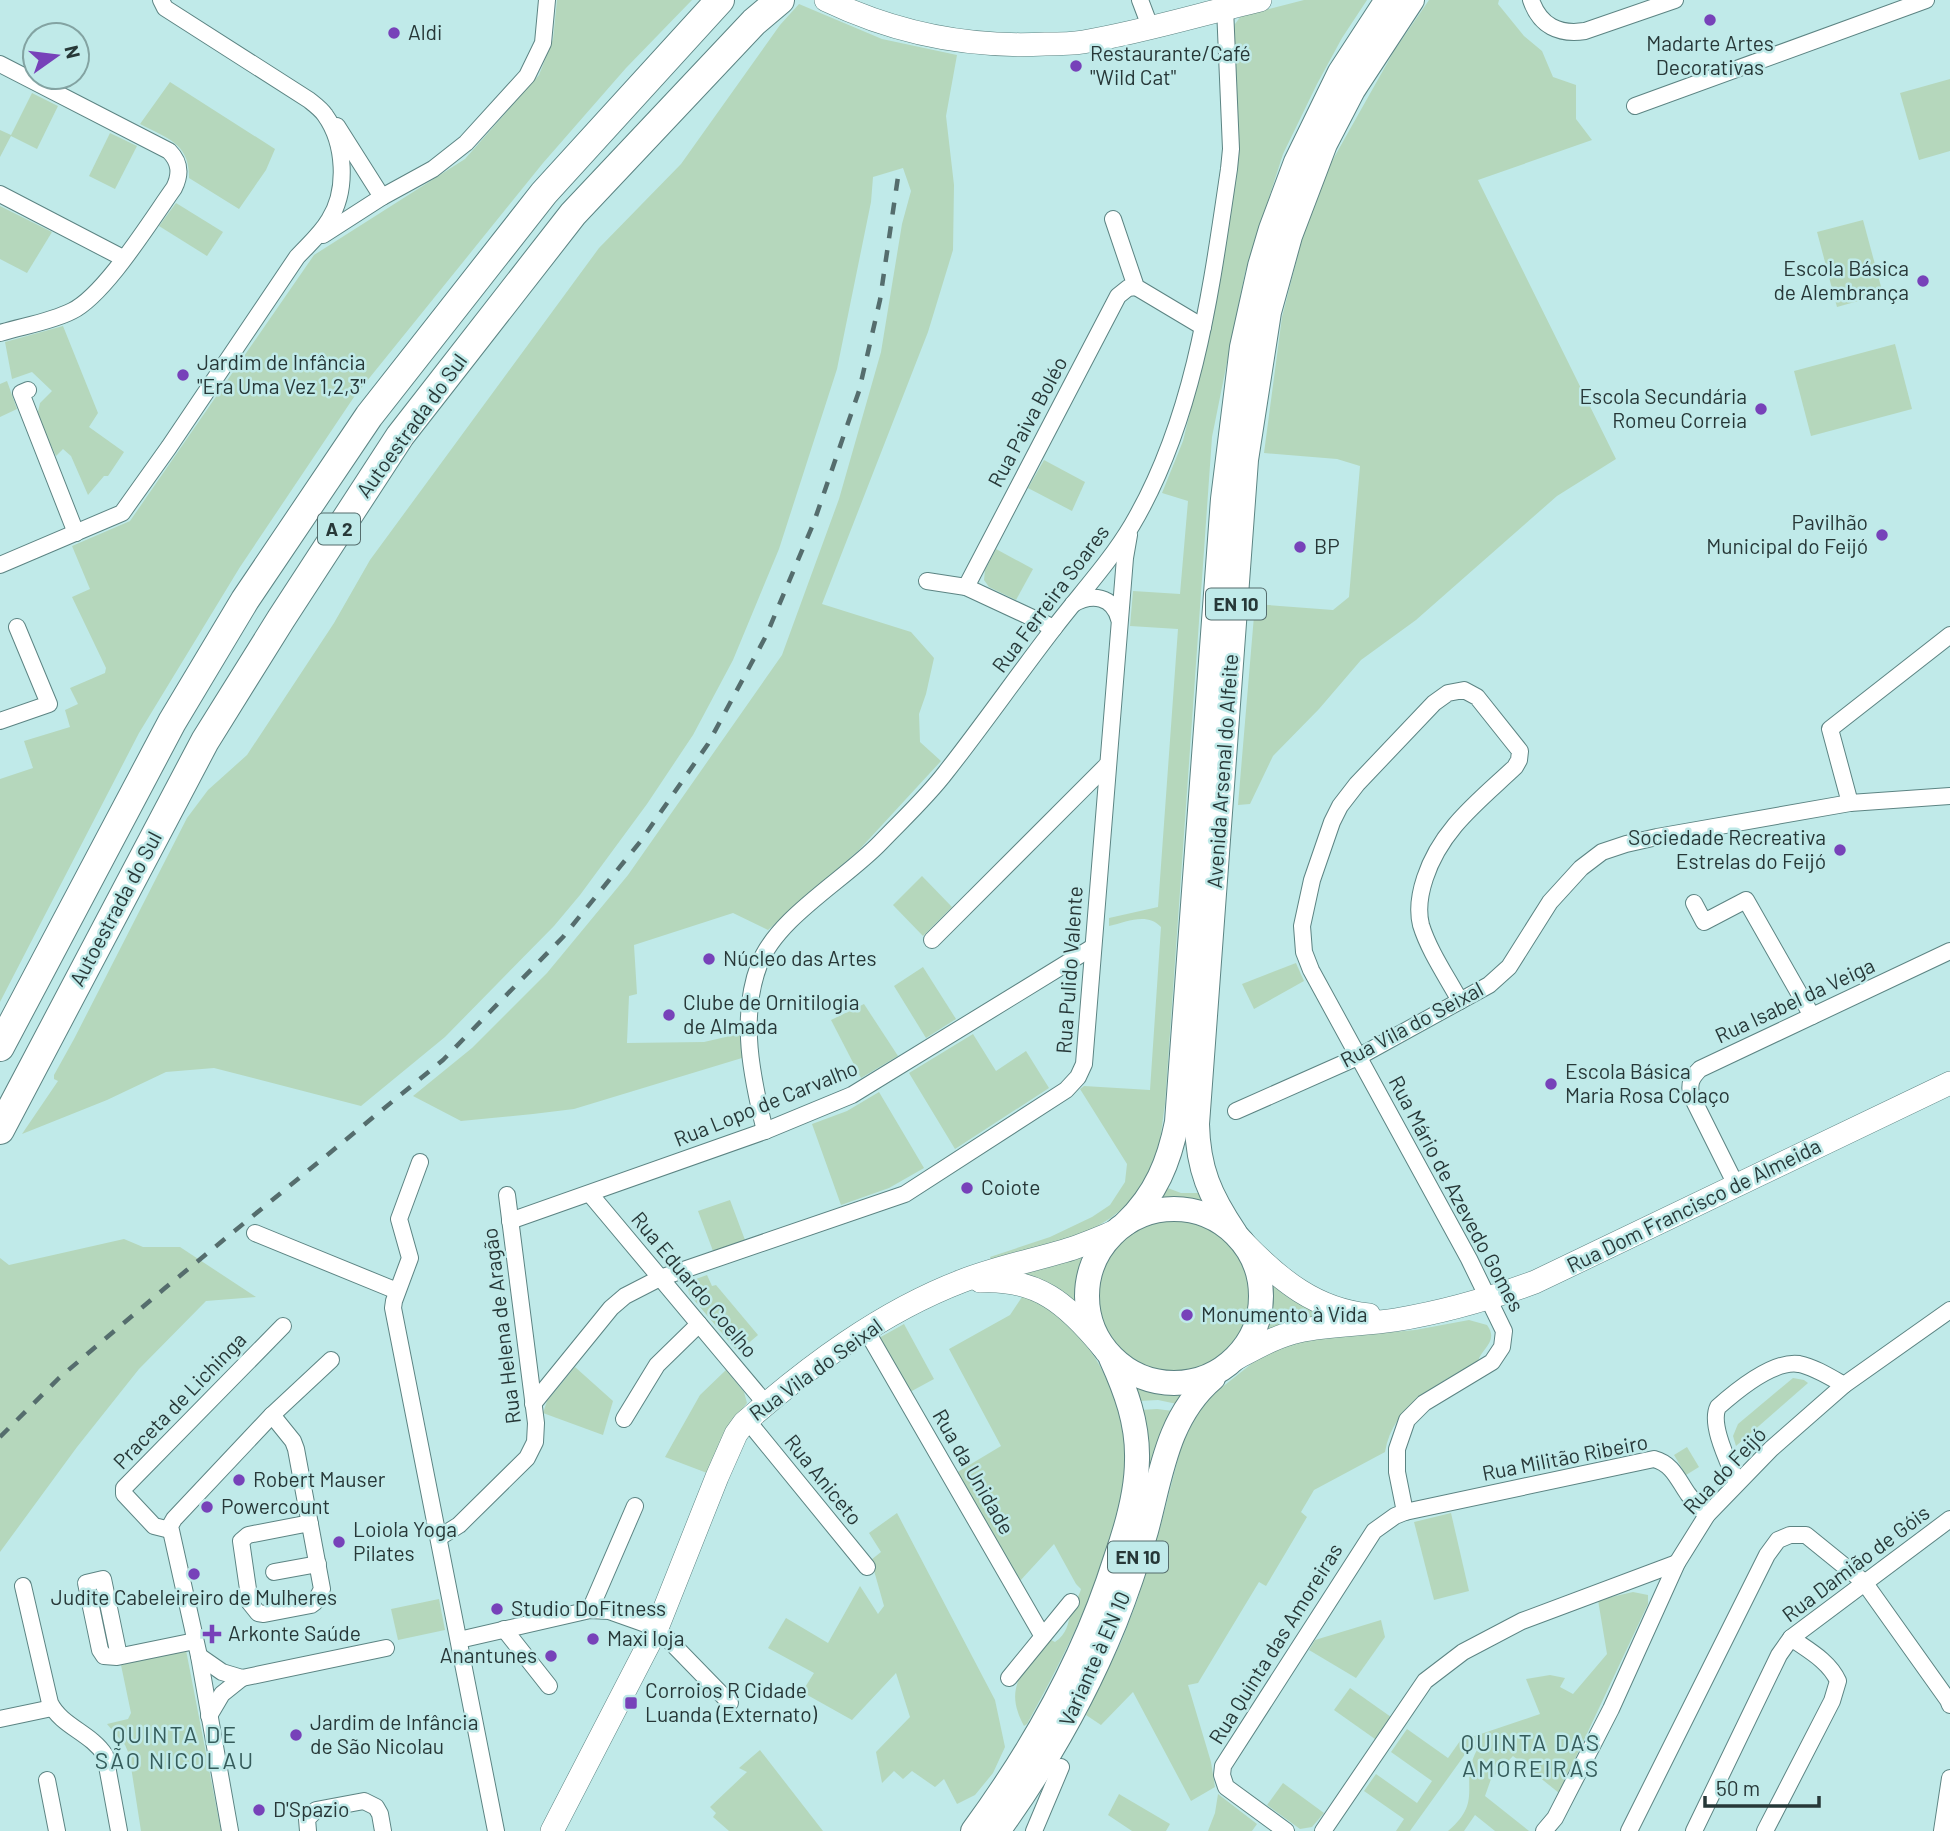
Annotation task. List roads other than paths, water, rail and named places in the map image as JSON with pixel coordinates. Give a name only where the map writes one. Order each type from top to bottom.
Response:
[{"type":"highway","name":"Autoestrada do Sul","points":[[0,1047],[172,722],[245,600],[362,428],[544,193],[720,0]]},
{"type":"highway","name":"Autoestrada do Sul","points":[[0,1130],[205,741],[400,436],[573,214],[754,22],[780,0]]},
{"type":"main road","points":[[835,4],[911,32],[967,43],[1018,46],[1080,43],[1151,29],[1261,0]]},
{"type":"main road","name":"Avenida Arsenal do Alfeite","points":[[1120,1227],[1142,1207],[1159,1180],[1177,1122],[1223,499],[1242,347],[1250,306],[1270,229],[1309,131],[1340,72],[1387,0]]},
{"type":"main road","name":"Avenida Arsenal do Alfeite","points":[[1240,1238],[1207,1186],[1199,1153],[1197,1124],[1246,460],[1261,350],[1278,274],[1314,171],[1353,90],[1412,0]]},
{"type":"main road","name":"Rua Dom Francisco de Almeida","points":[[1230,1364],[1273,1340],[1300,1331],[1431,1313],[1490,1299],[1535,1282],[1950,1083]]},
{"type":"main road","points":[[1189,1209],[1213,1217],[1240,1238],[1257,1268],[1262,1296],[1261,1310],[1252,1337],[1230,1364],[1202,1379],[1178,1384],[1165,1383],[1130,1372],[1106,1351],[1090,1318],[1087,1287],[1096,1257],[1120,1227],[1150,1212],[1189,1209]]},
{"type":"main road","name":"Rua Vila do Seixal","points":[[552,1831],[657,1628],[717,1477],[736,1434],[747,1420],[866,1330],[943,1289],[975,1276],[1066,1250],[1120,1227]]},
{"type":"main road","name":"Rua Dom Francisco de Almeida","points":[[1240,1238],[1289,1285],[1333,1308],[1379,1316],[1431,1313]]},
{"type":"main road","name":"Rua Vila do Seixal","points":[[943,1289],[971,1282],[997,1281],[1034,1288],[1065,1307],[1106,1351]]},
{"type":"main road","name":"Variante à EN 10","points":[[973,1831],[1025,1755],[1070,1673],[1103,1597],[1126,1526],[1135,1487],[1137,1441],[1132,1408],[1106,1351]]},
{"type":"main road","name":"Variante à EN 10","points":[[998,1831],[1045,1761],[1101,1655],[1141,1549],[1167,1448],[1177,1422],[1201,1388],[1230,1364]]},
{"type":"street","points":[[161,0],[165,8],[309,100],[341,130],[382,197]]},
{"type":"street","points":[[310,243],[453,155],[527,76],[543,43],[547,0]]},
{"type":"street","points":[[1140,0],[1151,29]]},
{"type":"street","points":[[1531,0],[1534,11],[1544,23],[1558,31],[1571,33],[1585,31],[1675,0]]},
{"type":"street","points":[[1635,106],[1926,0]]},
{"type":"street","name":"Rua Ferreira Soares","points":[[765,1131],[748,1043],[752,995],[759,964],[771,944],[788,923],[869,855],[944,775],[1115,551],[1161,472],[1171,446],[1203,327],[1229,169],[1230,122],[1225,8]]},
{"type":"street","points":[[0,64],[161,146],[175,157],[179,173],[174,188],[101,288],[83,305],[61,316],[0,333]]},
{"type":"street","points":[[0,565],[122,513],[297,257],[331,218],[337,203],[342,171],[336,140],[325,115]]},
{"type":"street","points":[[0,194],[123,258]]},
{"type":"street","points":[[1113,219],[1136,287],[1203,327]]},
{"type":"street","name":"Rua Paiva Boléo","points":[[966,587],[1118,296],[1128,288],[1136,287]]},
{"type":"street","points":[[0,321],[17,325],[30,324]]},
{"type":"street","points":[[24,392],[76,533]]},
{"type":"street","name":"Rua Pulido Valente","points":[[533,1404],[611,1308],[625,1296],[660,1278],[905,1194],[1066,1090],[1078,1077],[1084,1064],[1119,625],[1125,558],[1131,526]]},
{"type":"street","points":[[927,581],[966,587],[1054,628]]},
{"type":"street","points":[[1071,606],[1088,598],[1104,599],[1114,607],[1119,625]]},
{"type":"street","points":[[0,721],[49,704],[18,627]]},
{"type":"street","points":[[1850,803],[1830,729],[1950,635]]},
{"type":"street","name":"Rua Mário de Azevedo Gomes","points":[[1405,1512],[1397,1460],[1403,1428],[1412,1414],[1424,1403],[1496,1358],[1502,1347],[1504,1331],[1490,1299],[1311,970],[1304,952],[1302,926],[1324,842],[1348,795],[1440,697],[1456,691],[1470,692],[1495,718],[1520,751],[1515,767],[1451,828],[1439,844],[1430,861],[1419,906],[1424,933],[1460,1001]]},
{"type":"street","points":[[932,940],[1107,766]]},
{"type":"street","name":"Rua Vila do Seixal","points":[[1236,1111],[1360,1056],[1489,985],[1509,967],[1550,902],[1581,867],[1602,852],[1657,837],[1850,803],[1950,796]]},
{"type":"street","points":[[1694,903],[1704,922],[1746,900],[1812,1016]]},
{"type":"street","name":"Rua Lopo de Carvalho","points":[[510,1221],[765,1131],[852,1095],[1093,947]]},
{"type":"street","name":"Rua Isabel da Veiga","points":[[1736,1185],[1691,1095],[1689,1087],[1692,1077],[1700,1069],[1950,951]]},
{"type":"street","points":[[420,1162],[399,1219],[410,1258],[393,1308],[496,1831]]},
{"type":"street","name":"Rua Eduardo Coelho","points":[[590,1194],[766,1404]]},
{"type":"street","name":"Rua Helena de Aragão","points":[[440,1537],[457,1527],[527,1458],[536,1436],[507,1195]]},
{"type":"street","points":[[255,1233],[397,1291]]},
{"type":"street","name":"Rua do Feijó","points":[[1544,1831],[1555,1818],[1611,1709],[1677,1563],[1707,1516],[1771,1449],[1844,1385],[1950,1310]]},
{"type":"street","points":[[624,1419],[657,1365],[699,1324]]},
{"type":"street","name":"Praceta de Lichinga","points":[[170,1530],[153,1525],[124,1494],[124,1488],[283,1326]]},
{"type":"street","name":"Rua da Unidade","points":[[866,1330],[1042,1635]]},
{"type":"street","points":[[230,1831],[197,1648],[170,1530],[174,1519],[272,1415],[331,1360]]},
{"type":"street","points":[[1737,1483],[1716,1426],[1715,1413],[1718,1407],[1769,1370],[1787,1364],[1811,1368],[1844,1385]]},
{"type":"street","points":[[272,1415],[295,1445],[318,1564],[322,1589],[314,1603],[264,1614],[253,1609],[241,1541],[248,1535],[310,1523]]},
{"type":"street","name":"Rua Aniceto","points":[[747,1420],[867,1567]]},
{"type":"street","name":"Rua Militão Ribeiro","points":[[1405,1512],[1654,1459],[1668,1465],[1707,1516]]},
{"type":"street","points":[[590,1610],[635,1506]]},
{"type":"street","name":"Rua Quinta das Amoreiras","points":[[1286,1831],[1226,1787],[1222,1775],[1223,1766],[1368,1538],[1395,1516],[1405,1512]]},
{"type":"street","name":"Rua Damião de Góis","points":[[1694,1831],[1779,1656],[1791,1638],[1950,1519]]},
{"type":"street","points":[[1629,1831],[1767,1555],[1778,1540],[1790,1535],[1806,1535],[1864,1582],[1948,1696]]},
{"type":"street","points":[[1323,1831],[1425,1681],[1463,1652],[1522,1621],[1677,1563]]},
{"type":"street","points":[[274,1572],[318,1564]]},
{"type":"street","points":[[23,1586],[52,1708],[105,1755],[119,1831]]},
{"type":"street","points":[[1009,1678],[1070,1602]]},
{"type":"street","points":[[458,1640],[590,1610],[609,1611],[657,1628],[730,1703]]},
{"type":"street","points":[[504,1629],[549,1686]]},
{"type":"street","points":[[1766,1831],[1832,1702],[1838,1681],[1834,1671],[1791,1638]]},
{"type":"street","points":[[119,1656],[197,1648],[222,1672],[242,1678]]},
{"type":"street","points":[[209,1716],[222,1694],[242,1678],[386,1648]]},
{"type":"street","points":[[0,1719],[52,1708]]},
{"type":"street","points":[[1034,1831],[1061,1767]]},
{"type":"street","points":[[1942,1831],[1947,1817],[1950,1778]]},
{"type":"street","points":[[47,1780],[57,1831]]},
{"type":"street","points":[[308,1831],[307,1819],[316,1810],[364,1801],[376,1807],[383,1831]]},
{"type":"railway","points":[[0,1437],[59,1378],[443,1060],[563,937],[640,842],[708,744],[766,636],[814,522],[859,391],[880,300],[898,177]]},
{"type":"place","name":"Madarte Artes Decorativas","points":[[1710,20]]},
{"type":"place","name":"Aldi","points":[[394,33]]},
{"type":"place","name":"Restaurante/Café \"Wild Cat\"","points":[[1076,66]]},
{"type":"place","name":"Escola Básica de Alembrança","points":[[1923,281]]},
{"type":"place","name":"Jardim de Infância \"Era Uma Vez 1,2,3\"","points":[[183,375]]},
{"type":"place","name":"Escola Secundária Romeu Correia","points":[[1761,409]]},
{"type":"place","name":"Pavilhão Municipal do Feijó","points":[[1882,535]]},
{"type":"place","name":"BP","points":[[1300,547]]},
{"type":"place","name":"Sociedade Recreativa Estrelas do Feijó","points":[[1840,850]]},
{"type":"place","name":"Núcleo das Artes","points":[[709,959]]},
{"type":"place","name":"Clube de Ornitilogia de Almada","points":[[669,1015]]},
{"type":"place","name":"Escola Básica Maria Rosa Colaço","points":[[1551,1084]]},
{"type":"place","name":"Coiote","points":[[967,1188]]},
{"type":"place","name":"Monumento à Vida","points":[[1187,1315]]},
{"type":"place","name":"Robert Mauser","points":[[239,1480]]},
{"type":"place","name":"Powercount","points":[[207,1507]]},
{"type":"place","name":"Loiola Yoga Pilates","points":[[339,1542]]},
{"type":"place","name":"Judite Cabeleireiro de Mulheres","points":[[194,1574]]},
{"type":"place","name":"Studio DoFitness","points":[[497,1609]]},
{"type":"place","name":"Arkonte Saúde","points":[[212,1634]]},
{"type":"place","name":"Maxi loja","points":[[593,1639]]},
{"type":"place","name":"Anantunes","points":[[551,1656]]},
{"type":"place","name":"Corroios R Cidade Luanda (Externato)","points":[[631,1703]]},
{"type":"place","name":"Jardim de Infância de São Nicolau","points":[[296,1735]]},
{"type":"place","name":"D'Spazio","points":[[259,1810]]},
{"type":"district","name":"QUINTA DE SÃO NICOLAU","points":[[175,1748]]},
{"type":"district","name":"QUINTA DAS AMOREIRAS","points":[[1531,1756]]}]
